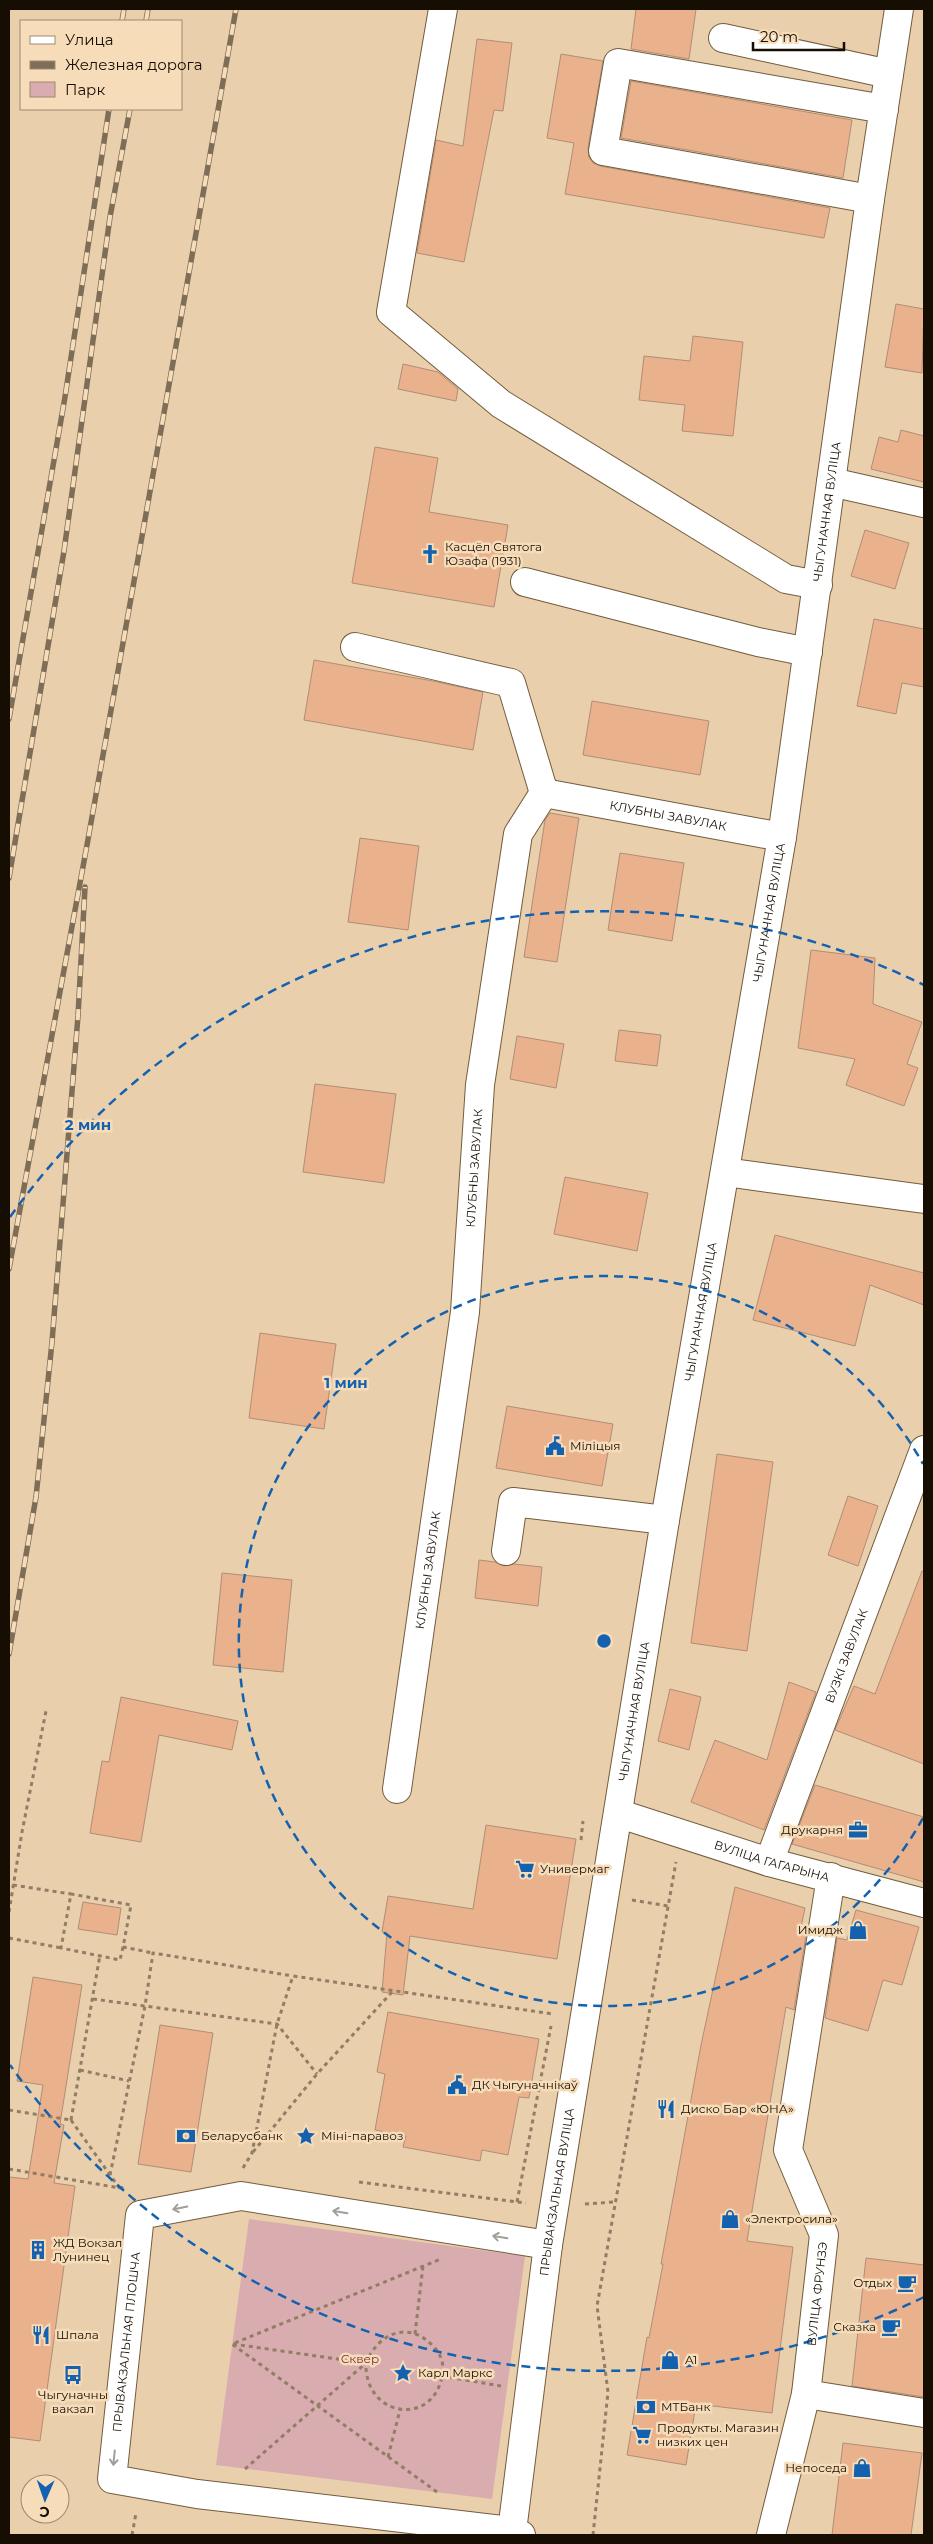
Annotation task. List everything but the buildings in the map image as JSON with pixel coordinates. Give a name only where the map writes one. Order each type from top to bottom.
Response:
[{"type":"street","points":[[443,9],[392,312],[501,404],[786,579],[818,585]]},
{"type":"street","name":"ЧЫГУНАЧНАЯ ВУЛІЦА","points":[[620,1814],[665,1520],[782,837],[870,199],[899,9]]},
{"type":"street","points":[[723,38],[889,74]]},
{"type":"street","points":[[870,199],[604,151],[618,63],[884,109]]},
{"type":"street","points":[[831,482],[924,503]]},
{"type":"street","points":[[525,582],[758,642],[808,652]]},
{"type":"street","points":[[356,647],[511,683],[544,793]]},
{"type":"street","name":"КЛУБНЫ ЗАВУЛАК","points":[[397,1789],[465,1312],[482,1076],[518,834],[544,793],[782,837]]},
{"type":"street","points":[[725,1172],[924,1199]]},
{"type":"street","name":"ВУЗКІ ЗАВУЛАК","points":[[769,1862],[924,1450]]},
{"type":"street","points":[[506,1551],[513,1502],[665,1520]]},
{"type":"street","name":"ВУЛІЦА ГАГАРЫНА","points":[[620,1814],[769,1862],[924,1903]]},
{"type":"street","name":"ПРЫВАКЗАЛЬНАЯ ВУЛІЦА","points":[[516,2533],[548,2245],[620,1814]]},
{"type":"street","name":"ВУЛІЦА ФРУНЗЭ","points":[[771,2535],[806,2394],[824,2235],[788,2150],[831,1877]]},
{"type":"street","points":[[140,2215],[241,2196],[548,2245]]},
{"type":"street","name":"ПРЫВАКЗАЛЬНАЯ ПЛОШЧА","points":[[140,2215],[112,2479],[197,2494],[516,2533]]},
{"type":"street","points":[[806,2394],[924,2413]]},
{"type":"path","points":[[9,1912],[46,1711]]},
{"type":"path","points":[[580,1850],[583,1821]]},
{"type":"path","points":[[593,2535],[608,2392],[597,2306],[682,1834]]},
{"type":"path","points":[[9,1938],[120,1960],[131,1905],[13,1885]]},
{"type":"path","points":[[61,1948],[71,1894]]},
{"type":"path","points":[[123,1947],[392,1992],[553,2014]]},
{"type":"path","points":[[110,2175],[145,2006],[153,1953]]},
{"type":"path","points":[[71,2120],[100,1956]]},
{"type":"path","points":[[252,2153],[278,2024],[292,1976]]},
{"type":"path","points":[[243,2168],[252,2153],[316,2074],[392,1992]]},
{"type":"path","points":[[93,1999],[278,2024],[316,2074]]},
{"type":"path","points":[[517,2202],[555,2004]]},
{"type":"path","points":[[80,2070],[129,2081]]},
{"type":"path","points":[[9,2110],[71,2120],[140,2215]]},
{"type":"path","points":[[232,2344],[450,2255]]},
{"type":"path","points":[[415,2334],[423,2266]]},
{"type":"path","points":[[402,2332],[415,2334],[427,2339],[436,2348],[442,2359],[441,2385],[434,2396],[424,2404],[412,2409],[400,2410],[387,2406],[373,2394],[366,2376],[366,2363],[371,2351],[379,2342],[390,2335],[402,2332]]},
{"type":"path","points":[[232,2344],[366,2363]]},
{"type":"path","points":[[232,2344],[442,2495]]},
{"type":"path","points":[[245,2469],[366,2363]]},
{"type":"path","points":[[442,2376],[506,2387]]},
{"type":"path","points":[[388,2457],[400,2410]]},
{"type":"green space","name":"Сквер","points":[[249,2219],[525,2256],[492,2499],[216,2465]]},
{"type":"railway","points":[[122,20],[124,9]]},
{"type":"railway","points":[[146,20],[148,9]]},
{"type":"railway","points":[[9,1269],[87,845],[236,9]]},
{"type":"railway","points":[[9,719],[65,397],[109,110]]},
{"type":"railway","points":[[9,878],[64,551],[110,217],[130,110]]},
{"type":"railway","points":[[9,1654],[36,1497],[52,1342],[78,1016],[85,887]]},
{"type":"place","name":"Касцёл Святога Юзафа (1931)","points":[[430,554]]},
{"type":"place","name":"Міліцыя","points":[[555,1446]]},
{"type":"place","name":"Друкарня","points":[[858,1830]]},
{"type":"place","name":"Универмаг","points":[[525,1869]]},
{"type":"place","name":"Имидж","points":[[858,1930]]},
{"type":"place","name":"ДК Чыгуначнікаў","points":[[457,2085]]},
{"type":"place","name":"Диско Бар «ЮНА»","points":[[666,2109]]},
{"type":"place","name":"Беларусбанк","points":[[186,2136]]},
{"type":"place","name":"Міні-паравоз","points":[[306,2136]]},
{"type":"place","name":"«Электросила»","points":[[730,2219]]},
{"type":"place","name":"ЖД Вокзал Лунинец","points":[[38,2250]]},
{"type":"place","name":"Отдых","points":[[907,2283]]},
{"type":"place","name":"Сказка","points":[[891,2327]]},
{"type":"place","name":"Шпала","points":[[41,2335]]},
{"type":"place","name":"A1","points":[[670,2360]]},
{"type":"place","name":"Карл Маркс","points":[[403,2373]]},
{"type":"place","name":"Чыгуначны вакзал","points":[[73,2375]]},
{"type":"place","name":"МТБанк","points":[[646,2407]]},
{"type":"place","name":"Продукты. Магазин низких цен","points":[[642,2435]]},
{"type":"place","name":"Непоседа","points":[[862,2468]]}]
